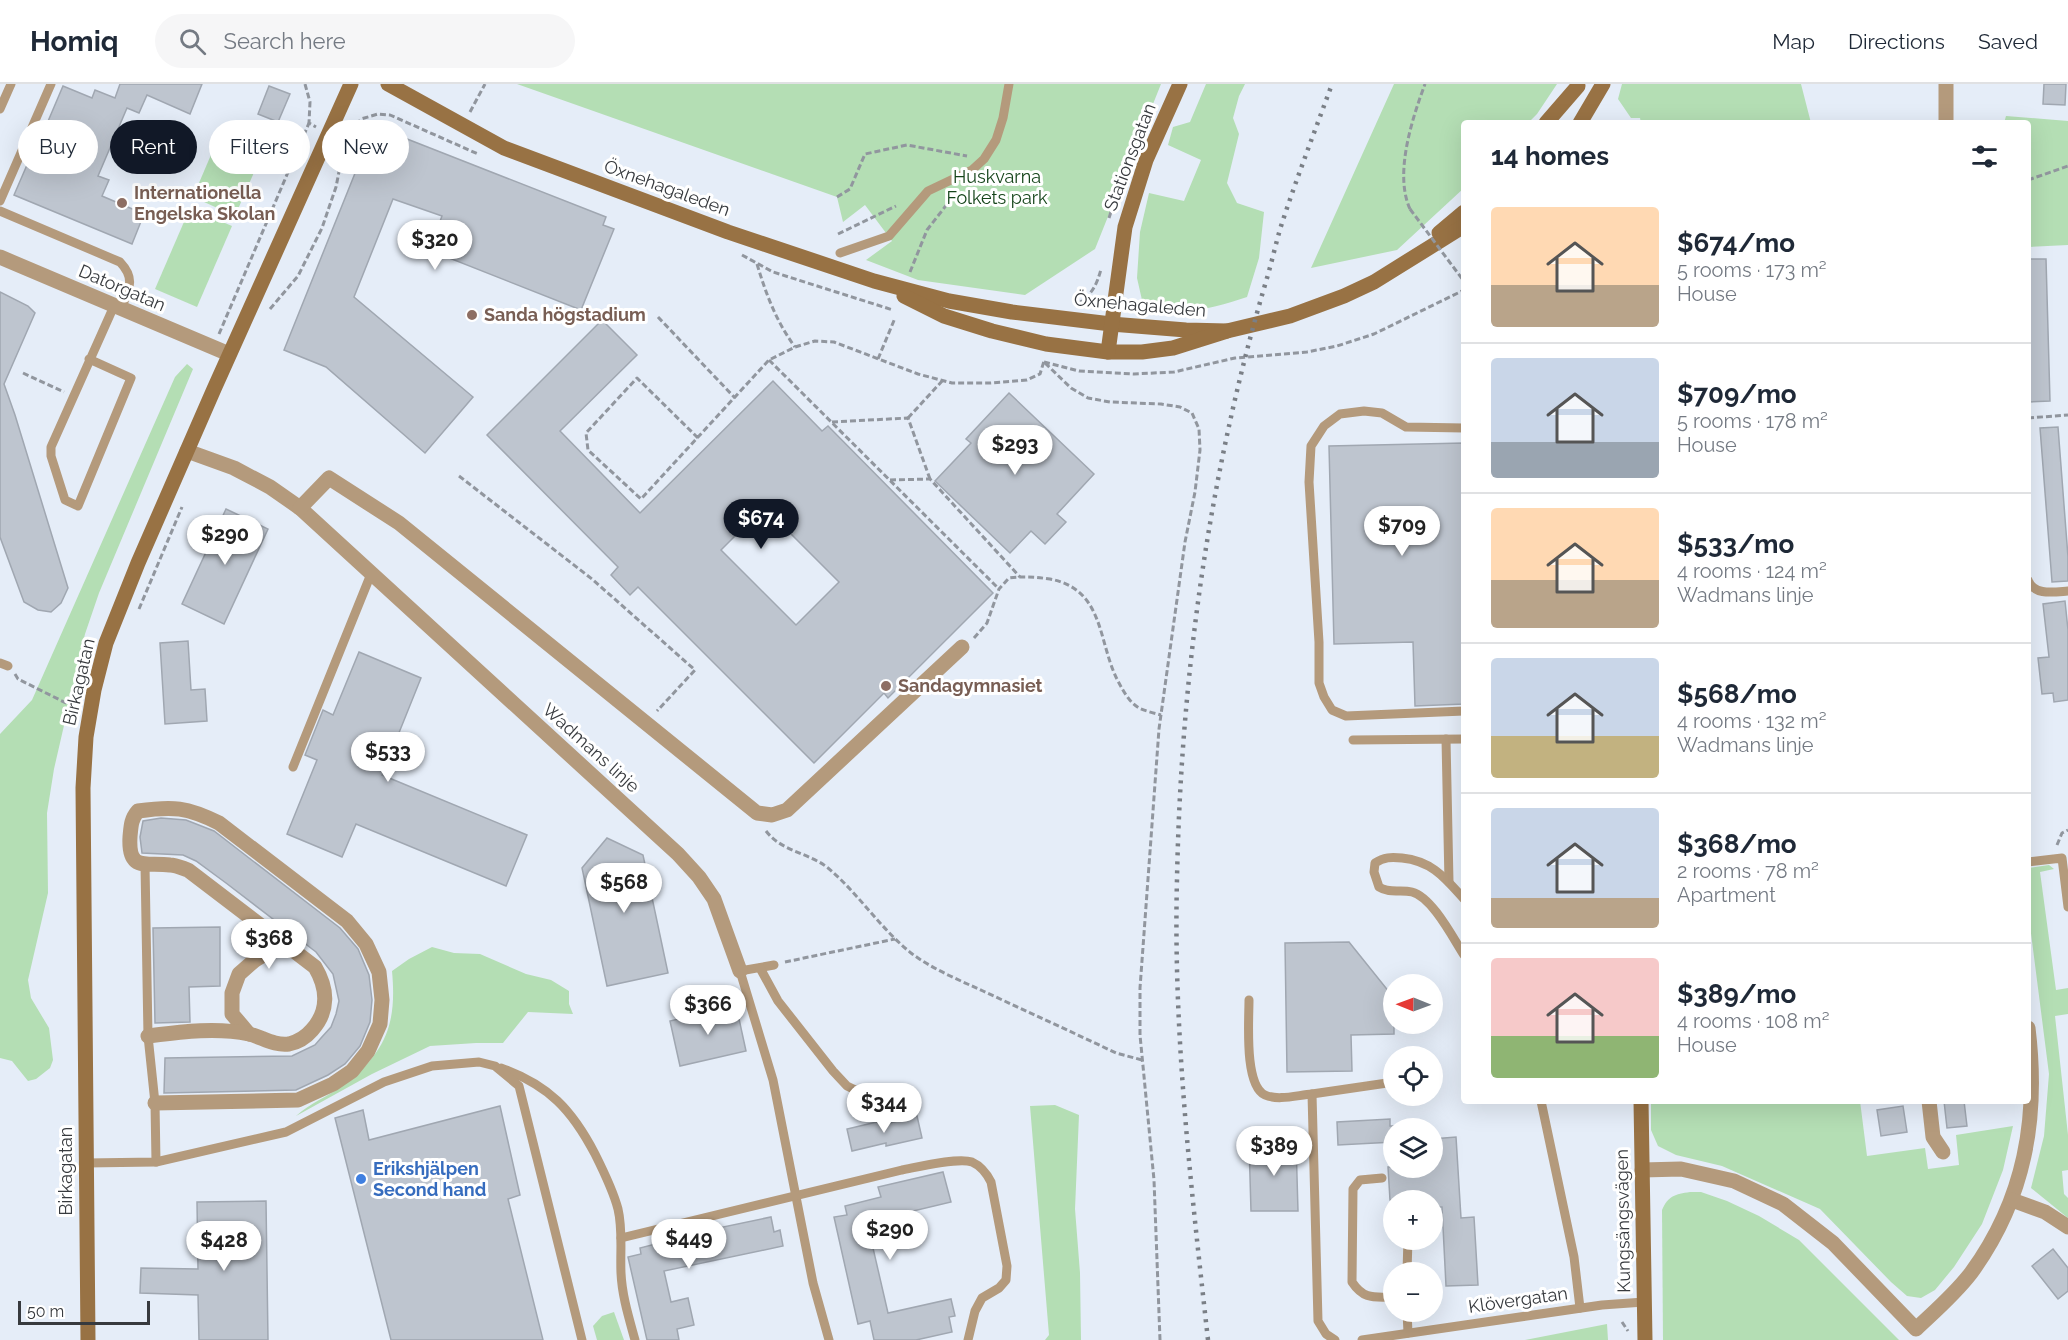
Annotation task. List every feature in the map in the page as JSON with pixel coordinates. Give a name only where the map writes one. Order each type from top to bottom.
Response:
[{"type":"street","name":"Birkagatan","points":[[88,1340],[83,800],[86,737],[94,690],[106,643],[138,563],[351,84]]},
{"type":"street","name":"Öxnehagaleden","points":[[388,84],[504,148],[728,232],[874,281],[959,303],[1012,312],[1111,324],[1227,331]]},
{"type":"street","name":"Stationsgatan","points":[[1108,352],[1125,227],[1146,160],[1180,84]]},
{"type":"street","points":[[1946,84],[1946,120]]},
{"type":"street","points":[[1549,120],[1579,85]]},
{"type":"street","points":[[1564,120],[1579,85]]},
{"type":"street","points":[[1582,120],[1600,90]]},
{"type":"street","points":[[1594,120],[1600,90]]},
{"type":"street","name":"Öxnehagaleden","points":[[1398,268],[1461,215]]},
{"type":"street","name":"Öxnehagaleden","points":[[874,281],[944,316],[992,331],[1046,344],[1108,352],[1142,352],[1173,348],[1227,331],[1290,316],[1354,291],[1398,268],[1461,228]]},
{"type":"street","name":"Datorgatan","points":[[0,257],[230,354]]},
{"type":"street","name":"Wadmans linje","points":[[187,451],[234,468],[270,487],[300,508],[678,854],[699,877],[714,899],[740,971]]},
{"type":"street","points":[[300,508],[329,478],[399,523],[757,813],[772,815],[787,810],[962,647]]},
{"type":"street","points":[[148,1036],[194,1030],[249,1034],[272,1042],[288,1044],[305,1038],[325,1010],[323,980],[315,967],[294,950],[188,870],[172,865],[145,865],[134,860],[129,851],[132,818],[138,811],[164,807],[195,812],[219,823],[346,921],[366,944],[379,972],[382,1000],[380,1024],[368,1051],[352,1071],[333,1084],[298,1100],[155,1103]]},
{"type":"street","points":[[249,1034],[232,1014],[232,993],[239,974],[255,960],[273,949],[294,950]]},
{"type":"street","points":[[1642,1170],[1681,1169],[1734,1181],[1783,1204],[1833,1243],[1920,1334],[1970,1273],[2012,1200],[2022,1165],[2031,1116],[2033,1066],[2031,1051]]},
{"type":"street","name":"Kungsängsvägen","points":[[1641,1104],[1645,1340]]},
{"type":"street","points":[[1929,1104],[1933,1137],[1942,1152]]},
{"type":"street","points":[[2012,1200],[2045,1212],[2068,1227]]},
{"type":"lane","points":[[0,109],[11,84]]},
{"type":"lane","points":[[0,201],[51,84]]},
{"type":"lane","points":[[840,253],[889,236],[928,190],[972,170],[984,159],[996,140],[1003,118],[1009,84]]},
{"type":"lane","points":[[0,211],[120,262],[129,271],[130,286],[89,359],[51,447],[51,456],[65,500],[78,506],[131,378],[89,359]]},
{"type":"lane","points":[[1461,428],[1406,427],[1382,413],[1364,411],[1340,414],[1324,426],[1311,446],[1309,482],[1319,642],[1319,683],[1332,710],[1346,716],[1461,711]]},
{"type":"lane","points":[[293,767],[371,574]]},
{"type":"lane","points":[[2031,587],[2038,591],[2068,591]]},
{"type":"lane","points":[[1446,739],[1449,882]]},
{"type":"lane","points":[[1353,741],[1461,739]]},
{"type":"lane","points":[[1461,895],[1449,882],[1422,861],[1397,857],[1383,858],[1375,864],[1374,872],[1379,887],[1390,892],[1408,891],[1422,897],[1440,918],[1461,950]]},
{"type":"lane","points":[[2031,862],[2062,858],[2068,907]]},
{"type":"lane","points":[[145,865],[148,1036],[155,1103],[156,1162]]},
{"type":"lane","points":[[740,971],[774,965]]},
{"type":"lane","points":[[760,968],[778,1001],[846,1086],[880,1102]]},
{"type":"lane","name":"Wadmans linje","points":[[740,971],[773,1080],[813,1283],[829,1340]]},
{"type":"lane","points":[[1249,1000],[1250,1066],[1254,1083],[1263,1094],[1276,1097],[1312,1094],[1383,1084]]},
{"type":"lane","points":[[86,1163],[156,1162],[286,1132],[384,1082],[432,1066],[478,1062],[495,1066],[523,1076],[545,1089],[561,1103],[582,1129],[609,1180],[618,1211],[623,1297],[635,1340]]},
{"type":"lane","points":[[495,1066],[519,1086],[582,1340]]},
{"type":"lane","points":[[1312,1094],[1318,1321],[1326,1334],[1335,1340]]},
{"type":"lane","points":[[1542,1104],[1574,1257],[1580,1308]]},
{"type":"lane","points":[[621,1238],[902,1170],[946,1162],[971,1162],[985,1171],[991,1182],[1007,1266],[1006,1280],[999,1288],[982,1298],[975,1311],[968,1340]]},
{"type":"lane","points":[[1382,1178],[1360,1180],[1353,1189],[1352,1282],[1360,1293],[1370,1297],[1383,1297]]},
{"type":"lane","name":"Klövergatan","points":[[1362,1340],[1580,1308],[1644,1302]]},
{"type":"lane","points":[[1408,1322],[1408,1333]]},
{"type":"path","points":[[1425,84],[1402,168],[1402,184],[1410,209],[1461,278]]},
{"type":"path","points":[[267,313],[298,276],[322,228],[336,187],[345,141],[362,119],[369,116]]},
{"type":"path","points":[[837,197],[850,189],[865,154],[907,145],[984,159]]},
{"type":"path","points":[[2031,179],[2068,166]]},
{"type":"path","points":[[910,272],[927,230],[962,187],[972,170]]},
{"type":"path","points":[[213,347],[287,174]]},
{"type":"path","points":[[1109,220],[1120,185]]},
{"type":"path","points":[[838,234],[898,205]]},
{"type":"path","points":[[757,264],[767,296],[784,332],[795,346]]},
{"type":"path","points":[[1073,305],[1084,300],[1095,289],[1102,264]]},
{"type":"path","points":[[658,317],[735,398]]},
{"type":"path","points":[[878,358],[895,318]]},
{"type":"path","points":[[698,438],[637,378],[586,433],[588,450],[641,499],[698,438],[735,398],[769,360],[795,346],[815,341],[834,342],[918,374],[943,381],[990,383],[1027,380],[1040,374],[1046,344]]},
{"type":"path","points":[[769,360],[999,590]]},
{"type":"path","points":[[1044,362],[1071,388],[1088,398],[1110,402],[1180,407],[1192,413],[1199,429],[1200,450],[1195,492],[1185,542],[1161,715],[1153,794],[1140,988],[1140,1035],[1154,1180],[1160,1340]]},
{"type":"path","points":[[24,373],[73,396]]},
{"type":"path","points":[[831,422],[908,418],[943,381]]},
{"type":"path","points":[[2031,418],[2068,415]]},
{"type":"path","points":[[908,418],[930,479],[1020,577]]},
{"type":"path","points":[[459,476],[592,579],[695,670],[647,723]]},
{"type":"path","points":[[889,480],[930,479]]},
{"type":"path","points":[[135,617],[182,506]]},
{"type":"path","points":[[962,647],[976,637],[987,622],[999,590],[1009,578],[1029,575],[1062,582],[1078,589],[1088,601],[1096,616],[1115,676],[1126,697],[1139,708],[1161,715]]},
{"type":"path","points":[[4,664],[18,680],[76,708],[78,698]]},
{"type":"path","points":[[757,813],[767,833],[776,843],[818,860],[837,876],[895,939],[912,954],[947,974],[1116,1053],[1142,1060]]},
{"type":"path","points":[[2062,858],[2057,846],[2062,833],[2068,830]]},
{"type":"path","points":[[774,965],[895,939]]},
{"type":"green space","name":"Huskvarna Folkets park","points":[[517,84],[1161,84],[1095,249],[1025,295],[918,280],[866,260],[892,241],[865,205],[843,222],[837,197]]},
{"type":"green space","points":[[1206,84],[1245,84],[1233,118],[1239,134],[1227,183],[1237,203],[1264,212],[1259,258],[1247,297],[1208,308],[1168,309],[1142,300],[1137,278],[1140,232],[1149,193],[1184,201],[1201,160],[1168,145],[1173,127],[1190,122]]},
{"type":"green space","points":[[1394,84],[1557,84],[1531,120],[1461,120],[1461,191],[1397,250],[1311,268]]},
{"type":"green space","points":[[1622,84],[1801,84],[1810,120],[1640,120],[1640,118],[1631,118],[1618,99]]},
{"type":"green space","points":[[2006,116],[2068,121],[2068,245],[2031,247],[2031,120],[2005,120]]},
{"type":"green space","points":[[209,159],[209,174],[253,174],[235,216],[193,197]]},
{"type":"green space","points":[[190,208],[232,226],[197,307],[155,289]]},
{"type":"green space","points":[[187,364],[193,369],[99,593],[85,634],[54,769],[47,813],[48,893],[28,980],[31,998],[49,1028],[53,1060],[50,1068],[36,1079],[28,1081],[12,1061],[0,1058],[0,734],[32,700],[175,377]]},
{"type":"green space","points":[[2049,865],[2054,869],[2040,872],[2056,990],[2068,988],[2068,1014],[2055,1016],[2068,1135],[2068,1170],[2062,1171],[2064,1194],[2068,1198],[2068,1218],[2031,1188],[2044,1136],[2049,1074],[2031,933],[2031,868]]},
{"type":"green space","points":[[432,947],[454,953],[480,954],[526,974],[551,980],[569,991],[569,1004],[573,1014],[528,1012],[503,1043],[430,1046],[372,1074],[296,1116],[342,1086],[369,1062],[385,1036],[390,1022],[392,971]]},
{"type":"green space","points":[[1651,1104],[1860,1104],[1867,1156],[1925,1148],[1928,1169],[1959,1165],[1956,1135],[2013,1126],[2003,1170],[1982,1224],[1954,1267],[1935,1290],[1921,1298],[1907,1296],[1891,1282],[1820,1209],[1722,1166],[1676,1155],[1658,1146],[1651,1130]]},
{"type":"green space","points":[[1055,1105],[1079,1115],[1075,1209],[1080,1273],[1081,1340],[1045,1340],[1049,1335],[1030,1106]]},
{"type":"green space","points":[[1701,1192],[1727,1201],[1759,1216],[1799,1240],[1899,1340],[1663,1340],[1662,1210],[1673,1196]]},
{"type":"green space","points":[[614,1312],[624,1340],[597,1340],[593,1326],[602,1316]]},
{"type":"green space","points":[[1607,1324],[1608,1340],[1525,1340]]},
{"type":"building","points":[[120,84],[202,84],[190,114],[147,95],[139,113],[127,108],[122,120],[110,120],[110,148],[98,176],[109,180],[102,196],[144,214],[132,244],[14,195],[23,174],[98,174],[98,120],[49,120],[63,86],[92,98],[95,90],[115,98]]},
{"type":"building","points":[[2044,84],[2066,84],[2065,105],[2043,104]]},
{"type":"building","points":[[269,86],[290,94],[279,120],[258,114]]},
{"type":"building","points":[[409,140],[606,217],[603,225],[614,229],[581,310],[429,250],[442,216],[393,199],[354,297],[473,397],[425,453],[326,367],[284,350],[355,174],[409,174]]},
{"type":"building","points":[[2031,259],[2046,259],[2050,401],[2031,402]]},
{"type":"building","points":[[0,292],[28,306],[35,313],[4,384],[68,588],[61,603],[51,612],[38,610],[24,602],[0,537]]},
{"type":"building","name":"Sandagymnasiet","points":[[602,320],[637,355],[560,431],[640,513],[773,381],[822,431],[828,426],[993,593],[888,698],[884,693],[814,763],[638,587],[630,595],[611,575],[618,567],[487,435]],"holes":[[[764,507],[839,582],[796,625],[721,550]]]},
{"type":"building","points":[[1009,393],[1094,474],[1057,514],[1066,522],[1045,544],[1031,531],[1010,553],[935,481],[971,443],[966,439]]},
{"type":"building","points":[[2058,427],[2068,581],[2052,582],[2040,428]]},
{"type":"building","points":[[1461,443],[1461,704],[1415,706],[1413,642],[1334,644],[1329,446]]},
{"type":"building","points":[[226,509],[268,529],[224,624],[182,604]]},
{"type":"building","points":[[2065,601],[2068,630],[2068,700],[2054,702],[2053,693],[2042,694],[2038,658],[2049,657],[2043,604]]},
{"type":"building","points":[[188,641],[191,690],[205,689],[207,721],[165,724],[160,643]]},
{"type":"building","points":[[359,652],[421,678],[382,775],[527,835],[506,886],[356,824],[342,857],[287,834],[317,760],[305,755],[323,710],[333,715]]},
{"type":"building","points":[[161,818],[186,820],[214,831],[340,928],[358,949],[369,975],[372,1000],[370,1022],[360,1046],[345,1064],[296,1090],[164,1093],[165,1058],[292,1056],[315,1045],[331,1027],[339,1001],[333,974],[316,952],[226,883],[196,861],[183,855],[142,853],[140,837],[143,821]]},
{"type":"building","points":[[607,838],[643,855],[668,973],[607,986],[582,868]]},
{"type":"building","points":[[220,927],[220,986],[189,987],[190,1022],[155,1023],[153,928]]},
{"type":"building","points":[[1349,942],[1383,984],[1383,1034],[1394,1034],[1351,1035],[1352,1071],[1287,1072],[1285,943]]},
{"type":"building","points":[[736,1005],[746,1051],[680,1066],[670,1021]]},
{"type":"building","points":[[1944,1104],[1964,1104],[1967,1126],[1947,1128]]},
{"type":"building","points":[[500,1106],[520,1195],[508,1199],[543,1340],[391,1340],[335,1118],[363,1110],[369,1140]]},
{"type":"building","points":[[1903,1106],[1907,1132],[1881,1136],[1877,1110]]},
{"type":"building","points":[[917,1116],[922,1138],[852,1151],[847,1129],[881,1121],[882,1125]]},
{"type":"building","points":[[1383,1119],[1383,1143],[1338,1145],[1337,1122]]},
{"type":"building","points":[[1456,1137],[1461,1218],[1474,1217],[1478,1285],[1446,1286],[1443,1190],[1389,1190],[1389,1178],[1443,1178],[1443,1138]]},
{"type":"building","points":[[1296,1142],[1298,1211],[1251,1211],[1249,1143]]},
{"type":"building","points":[[943,1172],[951,1202],[867,1222],[888,1313],[951,1299],[955,1316],[949,1317],[952,1332],[916,1340],[874,1340],[870,1321],[858,1324],[834,1217],[847,1215],[845,1206],[881,1197],[878,1187]]},
{"type":"building","points":[[266,1201],[268,1340],[199,1340],[198,1295],[140,1293],[141,1268],[198,1269],[197,1202]]},
{"type":"building","points":[[771,1217],[774,1232],[780,1230],[783,1246],[664,1271],[671,1302],[688,1298],[694,1325],[677,1329],[679,1340],[647,1340],[628,1257],[641,1254],[640,1248],[675,1239],[675,1237]]},
{"type":"building","points":[[2053,1249],[2068,1268],[2068,1291],[2058,1299],[2032,1266]]},
{"type":"railway","points":[[1208,1340],[1185,1110],[1176,937],[1180,803],[1192,651],[1214,501],[1247,352],[1282,225],[1332,84]]},
{"type":"place","name":"Internationella Engelska Skolan","points":[[122,203]]},
{"type":"place","name":"Sanda högstadium","points":[[472,315]]},
{"type":"place","name":"Sandagymnasiet","points":[[886,686]]},
{"type":"place","name":"Erikshjälpen Second hand","points":[[361,1179]]}]
